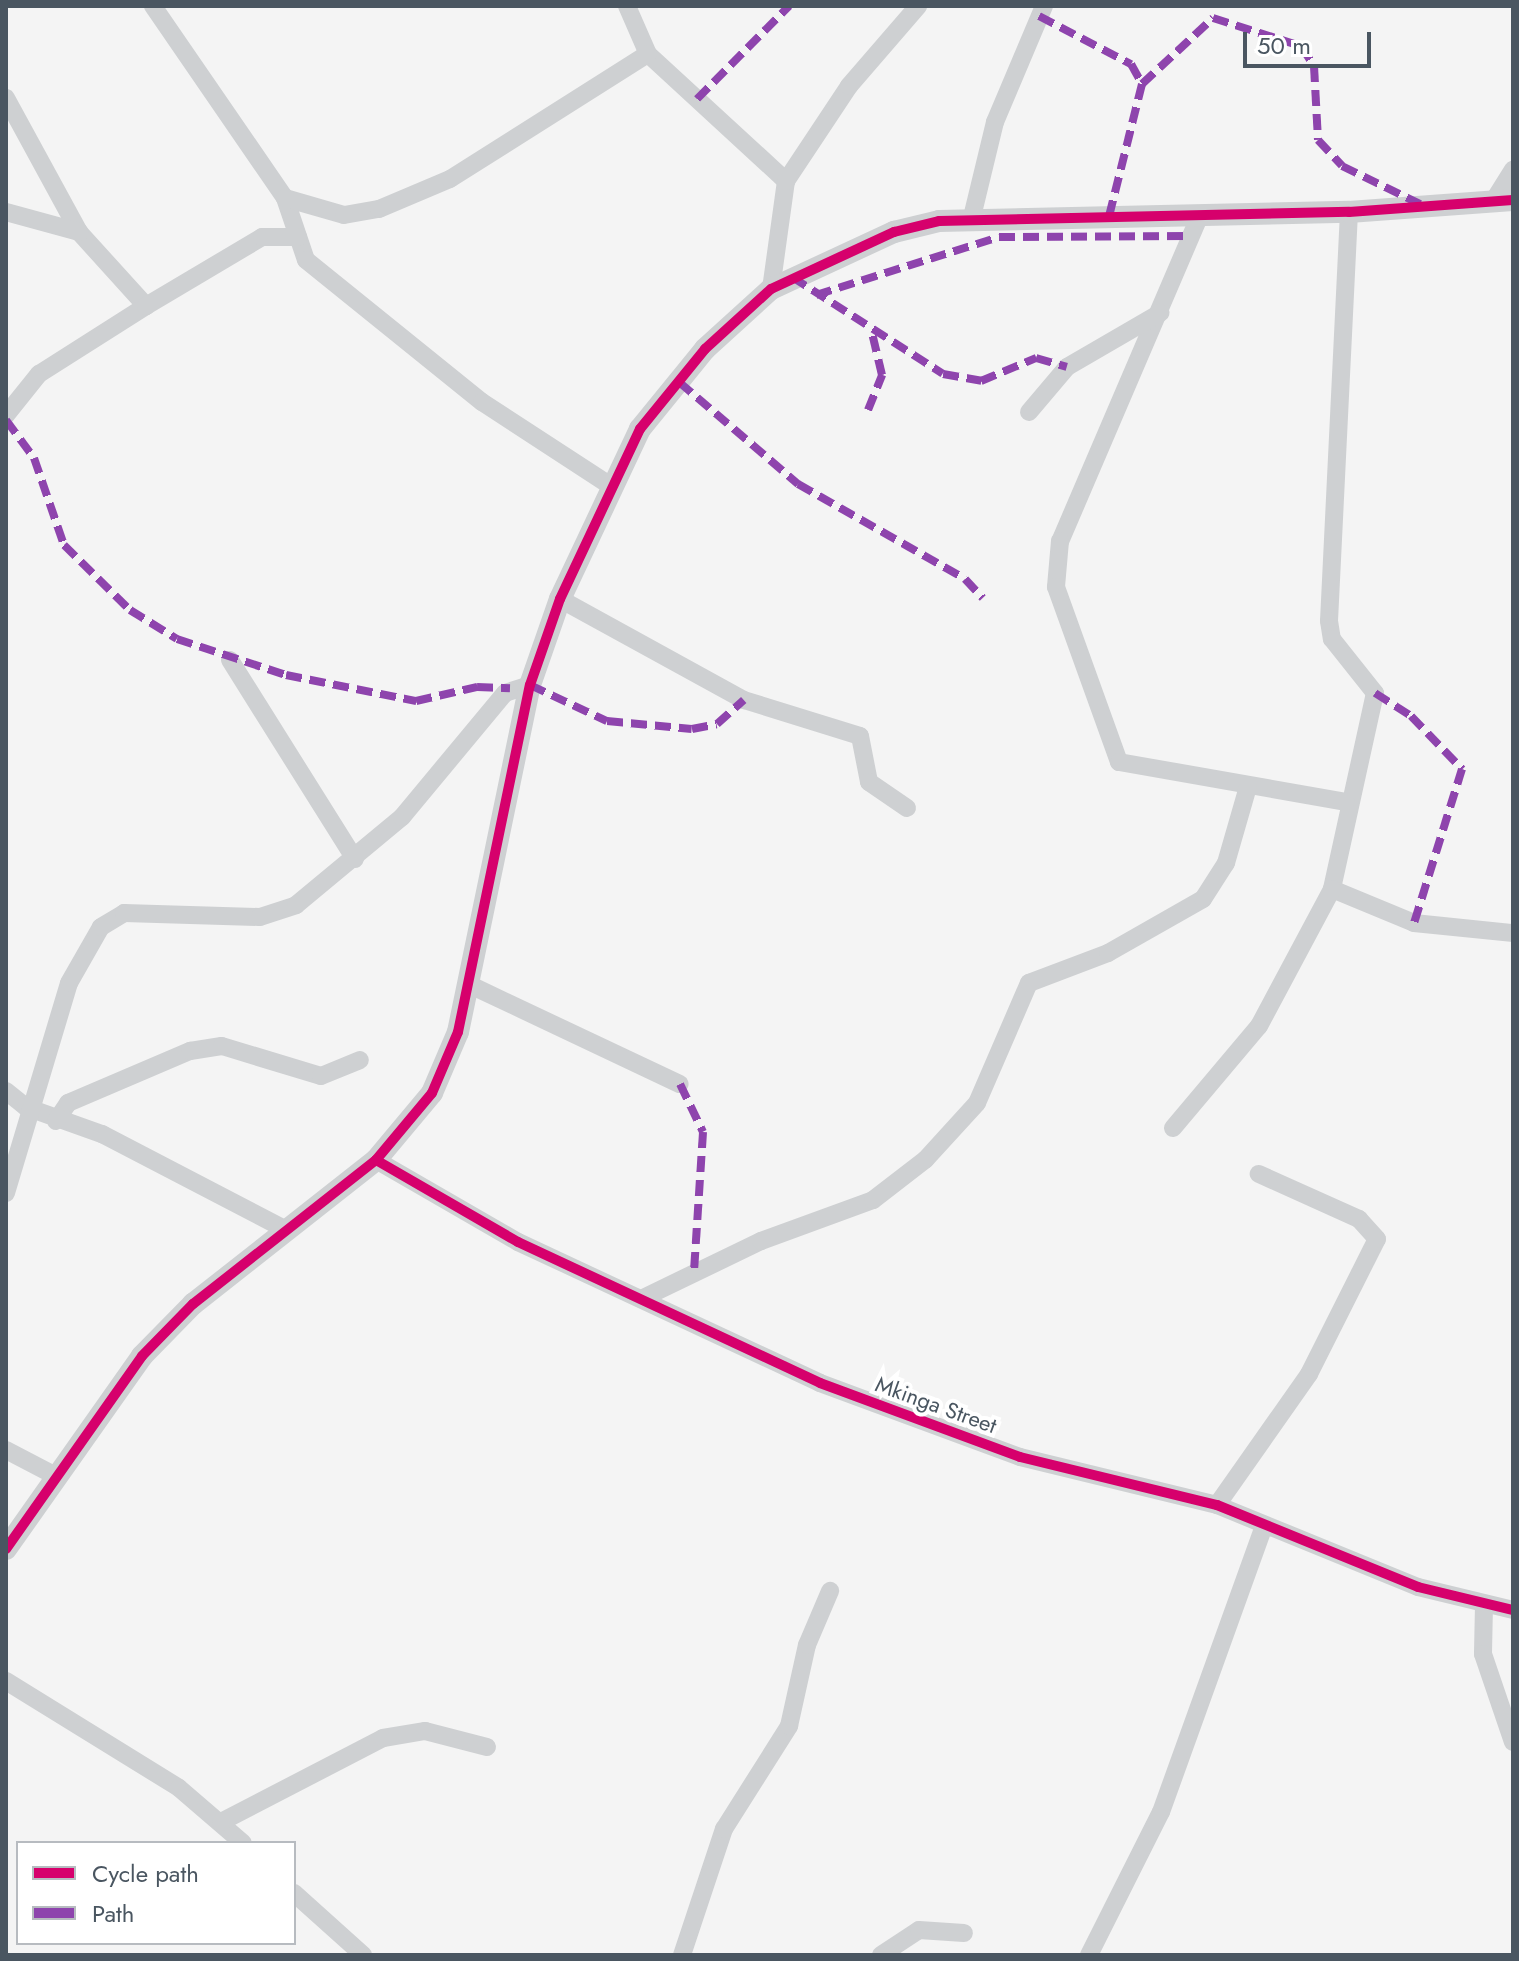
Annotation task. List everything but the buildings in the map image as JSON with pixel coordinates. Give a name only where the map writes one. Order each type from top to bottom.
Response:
[{"type":"street","points":[[153,6],[285,198],[306,260],[372,319],[611,486]]},
{"type":"street","points":[[627,6],[648,54],[786,181]]},
{"type":"street","points":[[771,289],[786,181],[849,86],[918,6]]},
{"type":"street","points":[[972,217],[995,122],[1044,6]]},
{"type":"street","points":[[285,198],[344,215],[379,209],[450,179],[648,54]]},
{"type":"street","points":[[6,98],[79,232],[146,306]]},
{"type":"street","points":[[6,1549],[54,1475],[142,1356],[193,1304],[376,1160],[432,1093],[468,984],[530,685],[560,599],[640,429],[705,349],[771,289],[894,232],[972,217],[1349,212],[1504,200],[1513,170]]},
{"type":"street","points":[[6,212],[79,232]]},
{"type":"street","points":[[1173,1128],[1259,1026],[1332,889],[1346,802],[1375,693],[1332,639],[1329,621],[1349,212]]},
{"type":"street","points":[[1200,215],[1060,541],[1056,587],[1119,762],[1346,802]]},
{"type":"street","points":[[6,415],[39,374],[146,306],[262,237],[298,237]]},
{"type":"street","points":[[1029,412],[1067,367],[1160,313]]},
{"type":"street","points":[[560,599],[744,700],[860,736],[869,782],[907,808]]},
{"type":"street","points":[[230,660],[355,859]]},
{"type":"street","points":[[6,1193],[26,1107],[83,948],[101,927],[124,913],[277,914],[355,859],[438,779],[505,693],[530,685]]},
{"type":"street","points":[[641,1299],[761,1241],[873,1200],[925,1160],[977,1103],[1029,983],[1108,953],[1203,899],[1226,863],[1248,787]]},
{"type":"street","points":[[1332,889],[1414,923],[1513,933]]},
{"type":"street","points":[[468,984],[680,1084]]},
{"type":"street","points":[[56,1121],[68,1103],[190,1051],[222,1046],[321,1076],[360,1060]]},
{"type":"street","points":[[6,1091],[26,1107],[56,1121],[102,1134],[288,1231]]},
{"type":"street","name":"Mkinga Street","points":[[376,1160],[481,1223],[820,1383],[968,1439],[1217,1505],[1263,1528],[1484,1605],[1513,1610]]},
{"type":"street","points":[[1217,1505],[1309,1374],[1377,1239],[1350,1214],[1259,1174]]},
{"type":"street","points":[[6,1450],[54,1475]]},
{"type":"street","points":[[1089,1955],[1161,1812],[1263,1528]]},
{"type":"street","points":[[682,1955],[724,1829],[789,1726],[807,1645],[830,1591]]},
{"type":"street","points":[[1484,1605],[1486,1668],[1513,1742]]},
{"type":"street","points":[[6,1681],[129,1755],[221,1822],[241,1841]]},
{"type":"street","points":[[221,1822],[383,1738],[425,1731],[487,1747]]},
{"type":"street","points":[[296,1895],[363,1955]]},
{"type":"street","points":[[881,1955],[919,1930],[964,1933]]},
{"type":"marked path","points":[[697,99],[789,6]]},
{"type":"marked path","points":[[1039,16],[1131,64],[1142,84],[1109,216]]},
{"type":"marked path","points":[[1142,84],[1213,18],[1301,46],[1314,66],[1318,140],[1342,166],[1420,204]]},
{"type":"marked path","points":[[816,295],[999,237],[1189,236]]},
{"type":"marked path","points":[[792,277],[943,374],[981,381],[1036,358],[1067,367]]},
{"type":"marked path","points":[[868,410],[882,375],[872,333]]},
{"type":"marked path","points":[[679,382],[798,484],[965,579],[983,598]]},
{"type":"marked path","points":[[6,420],[34,458],[64,545],[130,610],[177,639],[286,675],[416,701],[477,687],[510,688]]},
{"type":"marked path","points":[[530,685],[607,721],[692,729],[717,724],[744,700]]},
{"type":"marked path","points":[[1375,693],[1411,716],[1462,769],[1414,923]]},
{"type":"marked path","points":[[680,1084],[703,1132],[694,1272]]},
{"type":"cycle path","points":[[6,1549],[142,1356],[193,1304],[376,1160],[432,1093],[458,1032],[530,685],[560,599],[640,429],[705,349],[771,289],[894,232],[939,221],[1349,212],[1513,200]]},
{"type":"cycle path","points":[[376,1160],[518,1242],[820,1383],[1020,1457],[1217,1505],[1418,1587],[1513,1610]]}]
